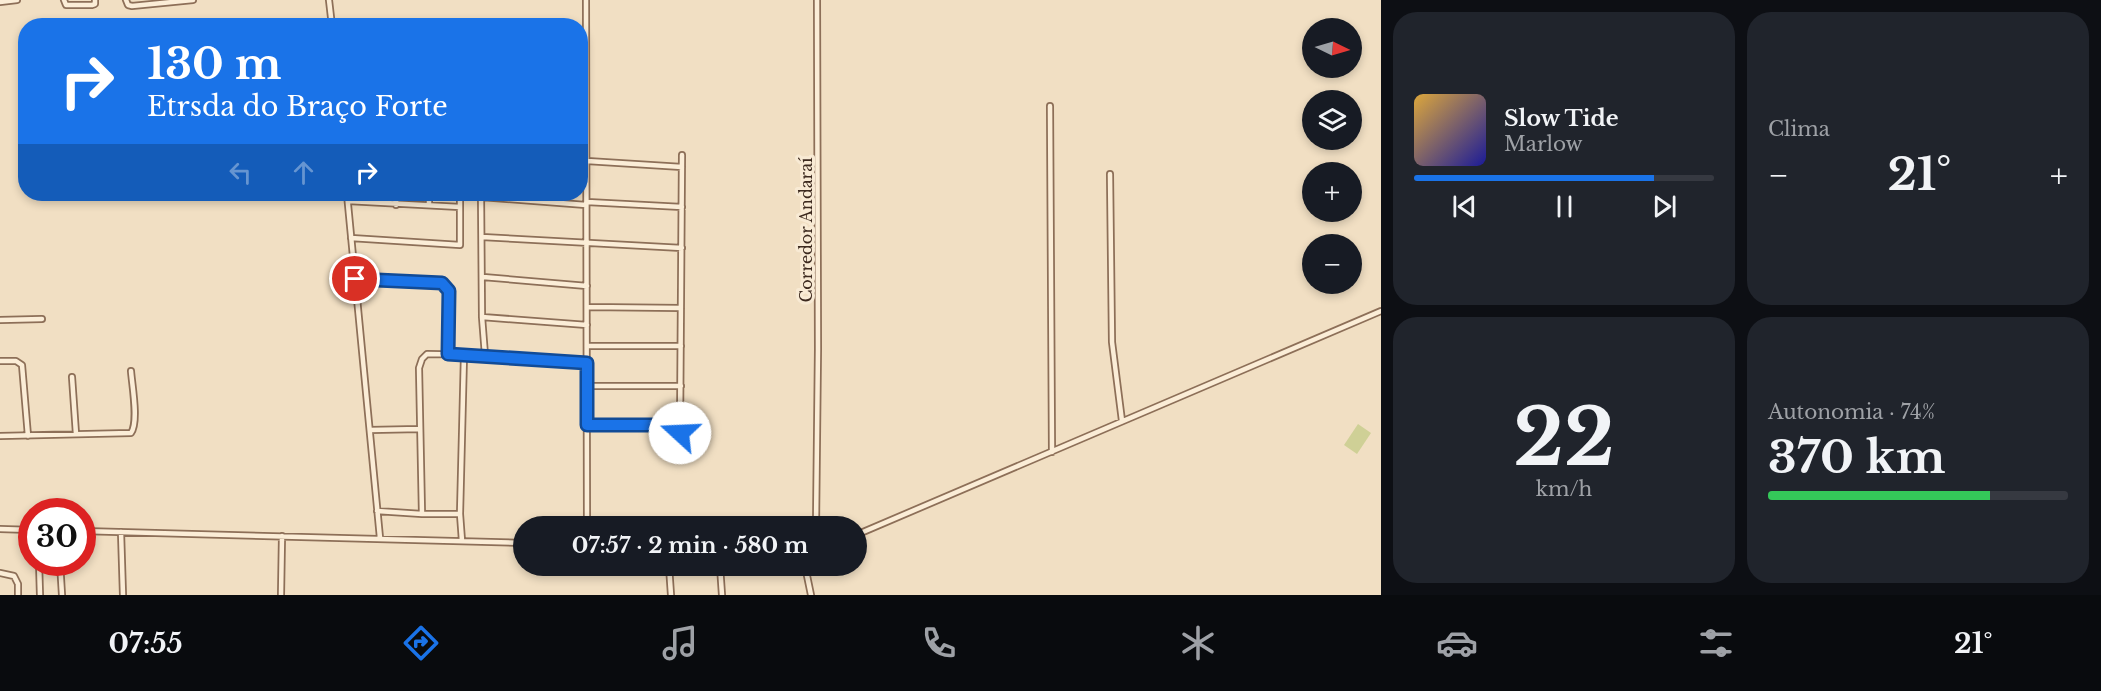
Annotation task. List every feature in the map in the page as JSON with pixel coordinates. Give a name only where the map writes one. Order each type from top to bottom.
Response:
[{"type":"street","points":[[0,2],[17,0]]},
{"type":"street","points":[[64,0],[66,5],[92,5],[95,4],[95,0]]},
{"type":"street","points":[[126,0],[129,6],[158,1],[193,0]]},
{"type":"street","points":[[329,0],[331,18]]},
{"type":"street","points":[[586,0],[586,18]]},
{"type":"street","name":"Corredor Andaraí","points":[[816,516],[817,0]]},
{"type":"street","points":[[1050,106],[1052,452]]},
{"type":"street","points":[[680,433],[682,155]]},
{"type":"street","points":[[588,163],[682,167]]},
{"type":"street","points":[[1110,174],[1112,342],[1122,422]]},
{"type":"street","points":[[380,538],[348,201],[460,207]]},
{"type":"street","points":[[429,201],[429,206]]},
{"type":"street","points":[[351,238],[460,245],[460,201]]},
{"type":"street","points":[[481,201],[482,316],[485,355]]},
{"type":"street","points":[[551,201],[682,207]]},
{"type":"street","points":[[586,201],[587,516]]},
{"type":"street","points":[[482,237],[682,248]]},
{"type":"street","points":[[483,277],[587,286]]},
{"type":"street","points":[[355,279],[442,283],[449,291],[448,354]]},
{"type":"street","points":[[587,307],[681,308]]},
{"type":"street","points":[[867,530],[1381,311]]},
{"type":"street","points":[[482,316],[586,325]]},
{"type":"street","points":[[0,320],[42,319]]},
{"type":"street","points":[[587,346],[681,346]]},
{"type":"street","points":[[422,514],[419,368],[422,359],[427,354],[485,355],[587,363]]},
{"type":"street","points":[[462,541],[460,514],[464,355]]},
{"type":"street","points":[[0,361],[16,362],[22,365],[28,436]]},
{"type":"street","points":[[0,436],[131,433],[134,430],[135,421],[130,371]]},
{"type":"street","points":[[72,378],[76,434]]},
{"type":"street","points":[[587,386],[681,386]]},
{"type":"street","points":[[587,425],[680,425]]},
{"type":"street","points":[[370,430],[420,429]]},
{"type":"street","points":[[377,511],[460,514]]},
{"type":"street","points":[[0,529],[18,530]]},
{"type":"street","points":[[96,531],[513,543]]},
{"type":"street","points":[[121,532],[123,595]]},
{"type":"street","points":[[281,595],[282,536]]},
{"type":"street","points":[[0,573],[14,576],[18,584],[18,595]]},
{"type":"street","points":[[39,576],[40,595]]},
{"type":"street","points":[[61,576],[62,595]]},
{"type":"street","points":[[670,576],[671,595]]},
{"type":"street","points":[[721,576],[722,595]]},
{"type":"street","points":[[807,576],[812,595]]},
{"type":"green space","points":[[1358,424],[1371,433],[1357,454],[1344,445]]},
{"type":"route","points":[[355,279],[442,283],[449,291],[448,354],[587,363],[587,425],[680,425],[680,433]]}]
